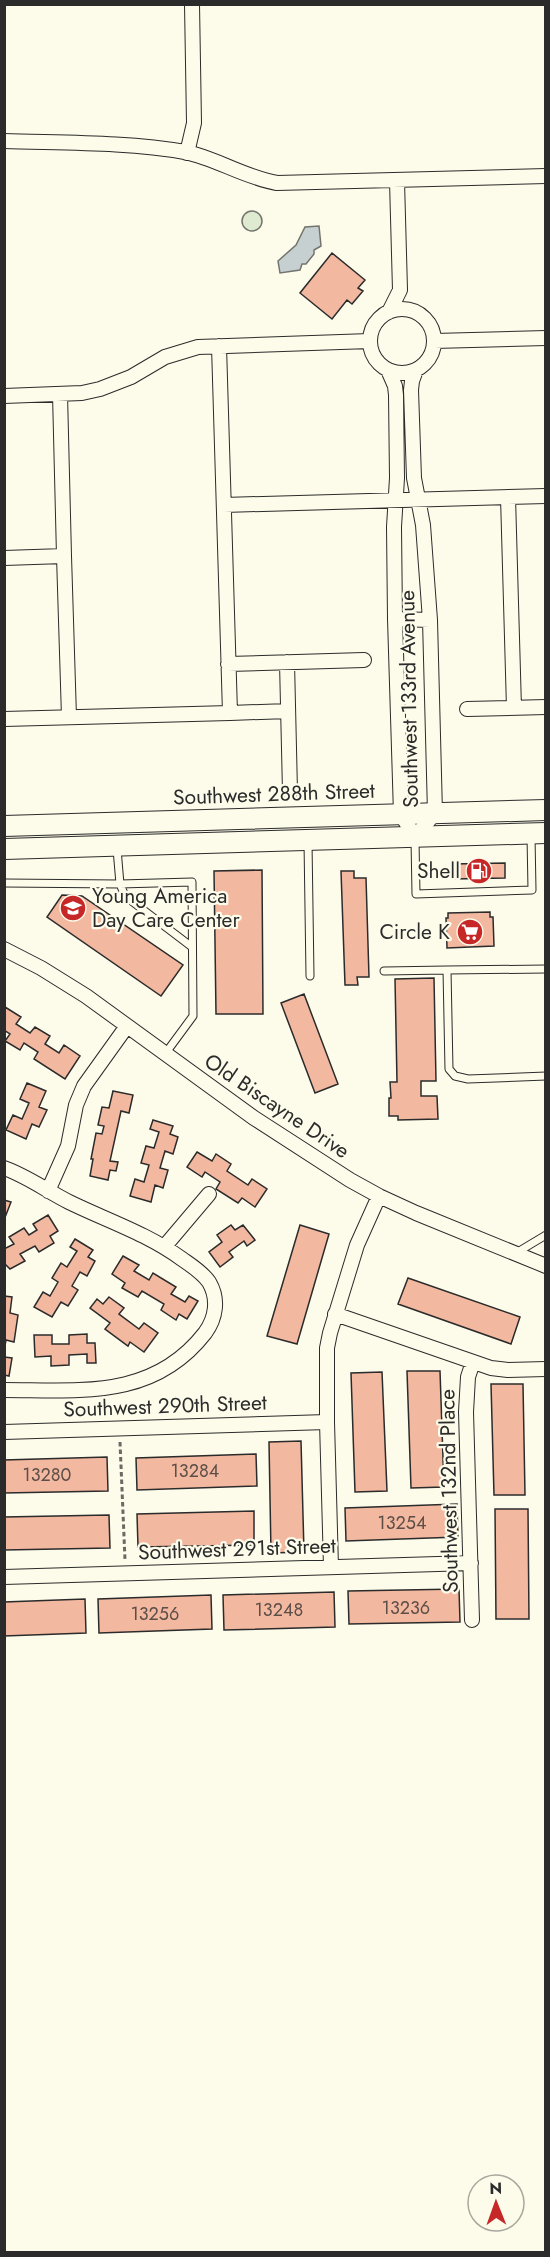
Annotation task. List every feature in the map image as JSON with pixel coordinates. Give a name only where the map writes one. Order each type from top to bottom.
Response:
[{"type":"main road","name":"Southwest 288th Street","points":[[4,826],[546,810]]},
{"type":"main road","points":[[116,822],[117,845]]},
{"type":"main road","points":[[4,849],[538,834]]},
{"type":"street","points":[[187,153],[195,123],[192,4]]},
{"type":"street","points":[[4,141],[159,148],[187,153],[243,175],[277,183],[546,176]]},
{"type":"street","points":[[389,312],[400,290],[397,180]]},
{"type":"street","points":[[400,290],[414,311],[429,323],[434,341],[429,358],[416,370],[397,372],[388,370],[375,358],[370,341],[371,334],[377,321],[389,312],[401,309],[414,311]]},
{"type":"street","points":[[434,341],[546,338]]},
{"type":"street","points":[[4,396],[82,393],[100,389],[131,377],[165,357],[182,351],[219,346],[370,341]]},
{"type":"street","points":[[219,346],[230,713]]},
{"type":"street","name":"Southwest 133rd Avenue","points":[[388,370],[396,395],[394,527],[400,814],[415,837],[435,813],[430,620],[423,525],[414,478],[411,394],[416,370]]},
{"type":"street","points":[[60,394],[69,717]]},
{"type":"street","points":[[224,505],[546,496]]},
{"type":"street","points":[[508,497],[514,708]]},
{"type":"street","points":[[4,558],[64,556]]},
{"type":"street","points":[[395,620],[430,620]]},
{"type":"street","points":[[228,664],[364,660]]},
{"type":"street","points":[[287,662],[290,792]]},
{"type":"street","points":[[467,709],[546,706]]},
{"type":"street","points":[[4,719],[288,711]]},
{"type":"street","name":"Old Biscayne Drive","points":[[4,949],[61,980],[293,1144],[379,1196],[465,1234],[545,1265]]},
{"type":"street","points":[[48,1191],[60,1169],[68,1146],[76,1105],[84,1086],[127,1026]]},
{"type":"street","points":[[4,1168],[19,1173],[48,1191],[165,1246],[202,1274],[214,1295],[216,1308],[212,1322],[195,1344],[179,1360],[148,1378],[129,1385],[103,1389],[4,1390]]},
{"type":"street","points":[[165,1246],[209,1194]]},
{"type":"street","points":[[331,1567],[326,1362],[335,1314],[357,1245],[379,1196]]},
{"type":"street","points":[[335,1314],[473,1362],[508,1370],[546,1369]]},
{"type":"street","name":"Southwest 132nd Place","points":[[472,1620],[466,1391],[473,1362]]},
{"type":"street","name":"Southwest 290th Street","points":[[4,1432],[327,1422]]},
{"type":"street","name":"Southwest 291st Street","points":[[4,1577],[471,1563]]},
{"type":"lane","points":[[415,837],[417,894],[532,890],[538,834]]},
{"type":"lane","points":[[308,839],[310,976]]},
{"type":"lane","points":[[117,845],[120,884],[125,896],[192,947]]},
{"type":"lane","points":[[4,883],[192,882],[193,1016],[165,1054]]},
{"type":"lane","points":[[384,971],[546,969]]},
{"type":"lane","points":[[447,970],[449,1069],[455,1076],[468,1079],[546,1076]]},
{"type":"lane","points":[[516,1253],[546,1234]]},
{"type":"path","points":[[120,1442],[125,1565]]},
{"type":"green space","points":[[252,211],[259,214],[262,221],[259,228],[252,231],[245,228],[242,221],[245,214]]},
{"type":"shaded area","points":[[319,226],[321,246],[314,250],[314,254],[306,264],[302,264],[300,270],[280,273],[278,261],[296,245],[305,227]]},
{"type":"building","points":[[332,253],[365,280],[358,288],[363,291],[352,304],[347,300],[332,319],[300,293]]},
{"type":"building","name":"Shell","points":[[505,863],[505,878],[453,879],[452,864]]},
{"type":"building","points":[[262,870],[263,1014],[216,1014],[214,871]]},
{"type":"building","points":[[341,871],[354,871],[354,878],[366,878],[369,977],[357,977],[358,985],[345,985]]},
{"type":"building","points":[[62,895],[82,896],[183,965],[161,996],[47,917]]},
{"type":"building","name":"Circle K","points":[[490,912],[490,917],[493,917],[494,946],[447,948],[446,918],[448,918],[448,913]]},
{"type":"building","points":[[434,978],[436,1081],[421,1081],[421,1096],[437,1096],[438,1119],[398,1120],[398,1116],[389,1116],[390,1082],[397,1082],[395,979]]},
{"type":"building","points":[[304,994],[338,1084],[315,1093],[281,1003]]},
{"type":"building","points":[[5,1007],[21,1017],[16,1024],[30,1033],[35,1027],[50,1036],[45,1044],[59,1053],[64,1045],[80,1056],[65,1079],[34,1059],[38,1052],[24,1043],[20,1050],[5,1041],[10,1034],[4,1030]]},
{"type":"building","points":[[27,1083],[46,1091],[39,1107],[47,1110],[39,1127],[32,1124],[26,1139],[6,1130],[13,1115],[22,1119],[29,1103],[20,1099]]},
{"type":"building","points":[[113,1091],[133,1095],[129,1113],[121,1111],[110,1161],[118,1162],[116,1171],[110,1170],[108,1180],[90,1176],[96,1133],[102,1134],[104,1126],[98,1125],[102,1107],[109,1108]]},
{"type":"building","points":[[153,1120],[173,1126],[170,1134],[178,1137],[173,1154],[165,1151],[160,1168],[168,1170],[163,1188],[155,1185],[151,1202],[130,1196],[135,1179],[144,1182],[149,1165],[141,1163],[146,1146],[154,1148],[159,1132],[150,1129]]},
{"type":"building","points":[[197,1152],[212,1161],[216,1154],[231,1164],[227,1171],[248,1185],[252,1179],[267,1189],[255,1207],[242,1198],[238,1203],[216,1189],[220,1182],[205,1172],[202,1177],[187,1167]]},
{"type":"building","points":[[4,1200],[11,1202],[4,1220]]},
{"type":"building","points":[[48,1215],[58,1231],[50,1236],[54,1243],[39,1252],[35,1246],[20,1254],[25,1261],[10,1269],[4,1263],[4,1249],[14,1244],[9,1237],[24,1228],[29,1235],[37,1230],[33,1224]]},
{"type":"building","points":[[231,1225],[235,1230],[243,1225],[255,1240],[247,1246],[244,1241],[229,1252],[233,1257],[220,1267],[209,1252],[222,1242],[217,1235]]},
{"type":"building","points":[[300,1225],[329,1234],[297,1344],[267,1336]]},
{"type":"building","points":[[75,1239],[93,1250],[88,1257],[95,1261],[87,1276],[80,1272],[72,1286],[78,1290],[68,1306],[61,1302],[52,1317],[34,1307],[43,1292],[50,1296],[58,1282],[52,1278],[61,1263],[67,1267],[77,1251],[70,1247]]},
{"type":"building","points":[[123,1256],[139,1265],[134,1271],[149,1280],[153,1273],[176,1287],[171,1294],[185,1302],[189,1296],[198,1301],[187,1319],[179,1314],[176,1320],[161,1310],[164,1304],[142,1291],[138,1297],[122,1288],[125,1283],[112,1274]]},
{"type":"building","points":[[408,1278],[520,1317],[511,1344],[398,1304]]},
{"type":"building","points":[[4,1296],[12,1297],[10,1313],[18,1315],[14,1342],[6,1340],[4,1351]]},
{"type":"building","points":[[109,1297],[124,1308],[119,1314],[139,1329],[144,1323],[158,1333],[144,1352],[130,1342],[128,1346],[105,1329],[110,1323],[90,1308],[97,1299],[103,1304]]},
{"type":"building","points":[[87,1334],[87,1343],[95,1343],[96,1363],[87,1363],[87,1354],[69,1355],[69,1365],[51,1366],[51,1356],[35,1357],[34,1335],[52,1335],[52,1344],[69,1344],[69,1335]]},
{"type":"building","points":[[4,1357],[12,1358],[9,1376],[4,1375]]},
{"type":"building","points":[[407,1371],[440,1371],[444,1487],[411,1488]]},
{"type":"building","points":[[382,1372],[387,1491],[355,1492],[351,1373]]},
{"type":"building","points":[[491,1384],[523,1384],[525,1495],[494,1495]]},
{"type":"building","points":[[301,1441],[304,1552],[271,1553],[269,1442]]},
{"type":"building","points":[[256,1454],[257,1486],[137,1490],[136,1458]]},
{"type":"building","points":[[107,1457],[108,1491],[4,1493],[4,1460]]},
{"type":"building","points":[[457,1504],[458,1537],[346,1541],[345,1508]]},
{"type":"building","points":[[495,1509],[528,1509],[529,1619],[496,1619]]},
{"type":"building","points":[[254,1511],[254,1545],[138,1547],[137,1514]]},
{"type":"building","points":[[109,1515],[110,1548],[4,1550],[4,1517]]},
{"type":"building","points":[[459,1589],[460,1622],[349,1624],[348,1591]]},
{"type":"building","points":[[334,1592],[335,1627],[224,1630],[223,1595]]},
{"type":"building","points":[[211,1595],[212,1629],[99,1633],[98,1599]]},
{"type":"building","points":[[85,1599],[86,1633],[4,1636],[4,1602]]},
{"type":"place","name":"Shell","points":[[479,871]]},
{"type":"place","name":"Young America Day Care Center","points":[[73,908]]},
{"type":"place","name":"Circle K","points":[[470,932]]}]
